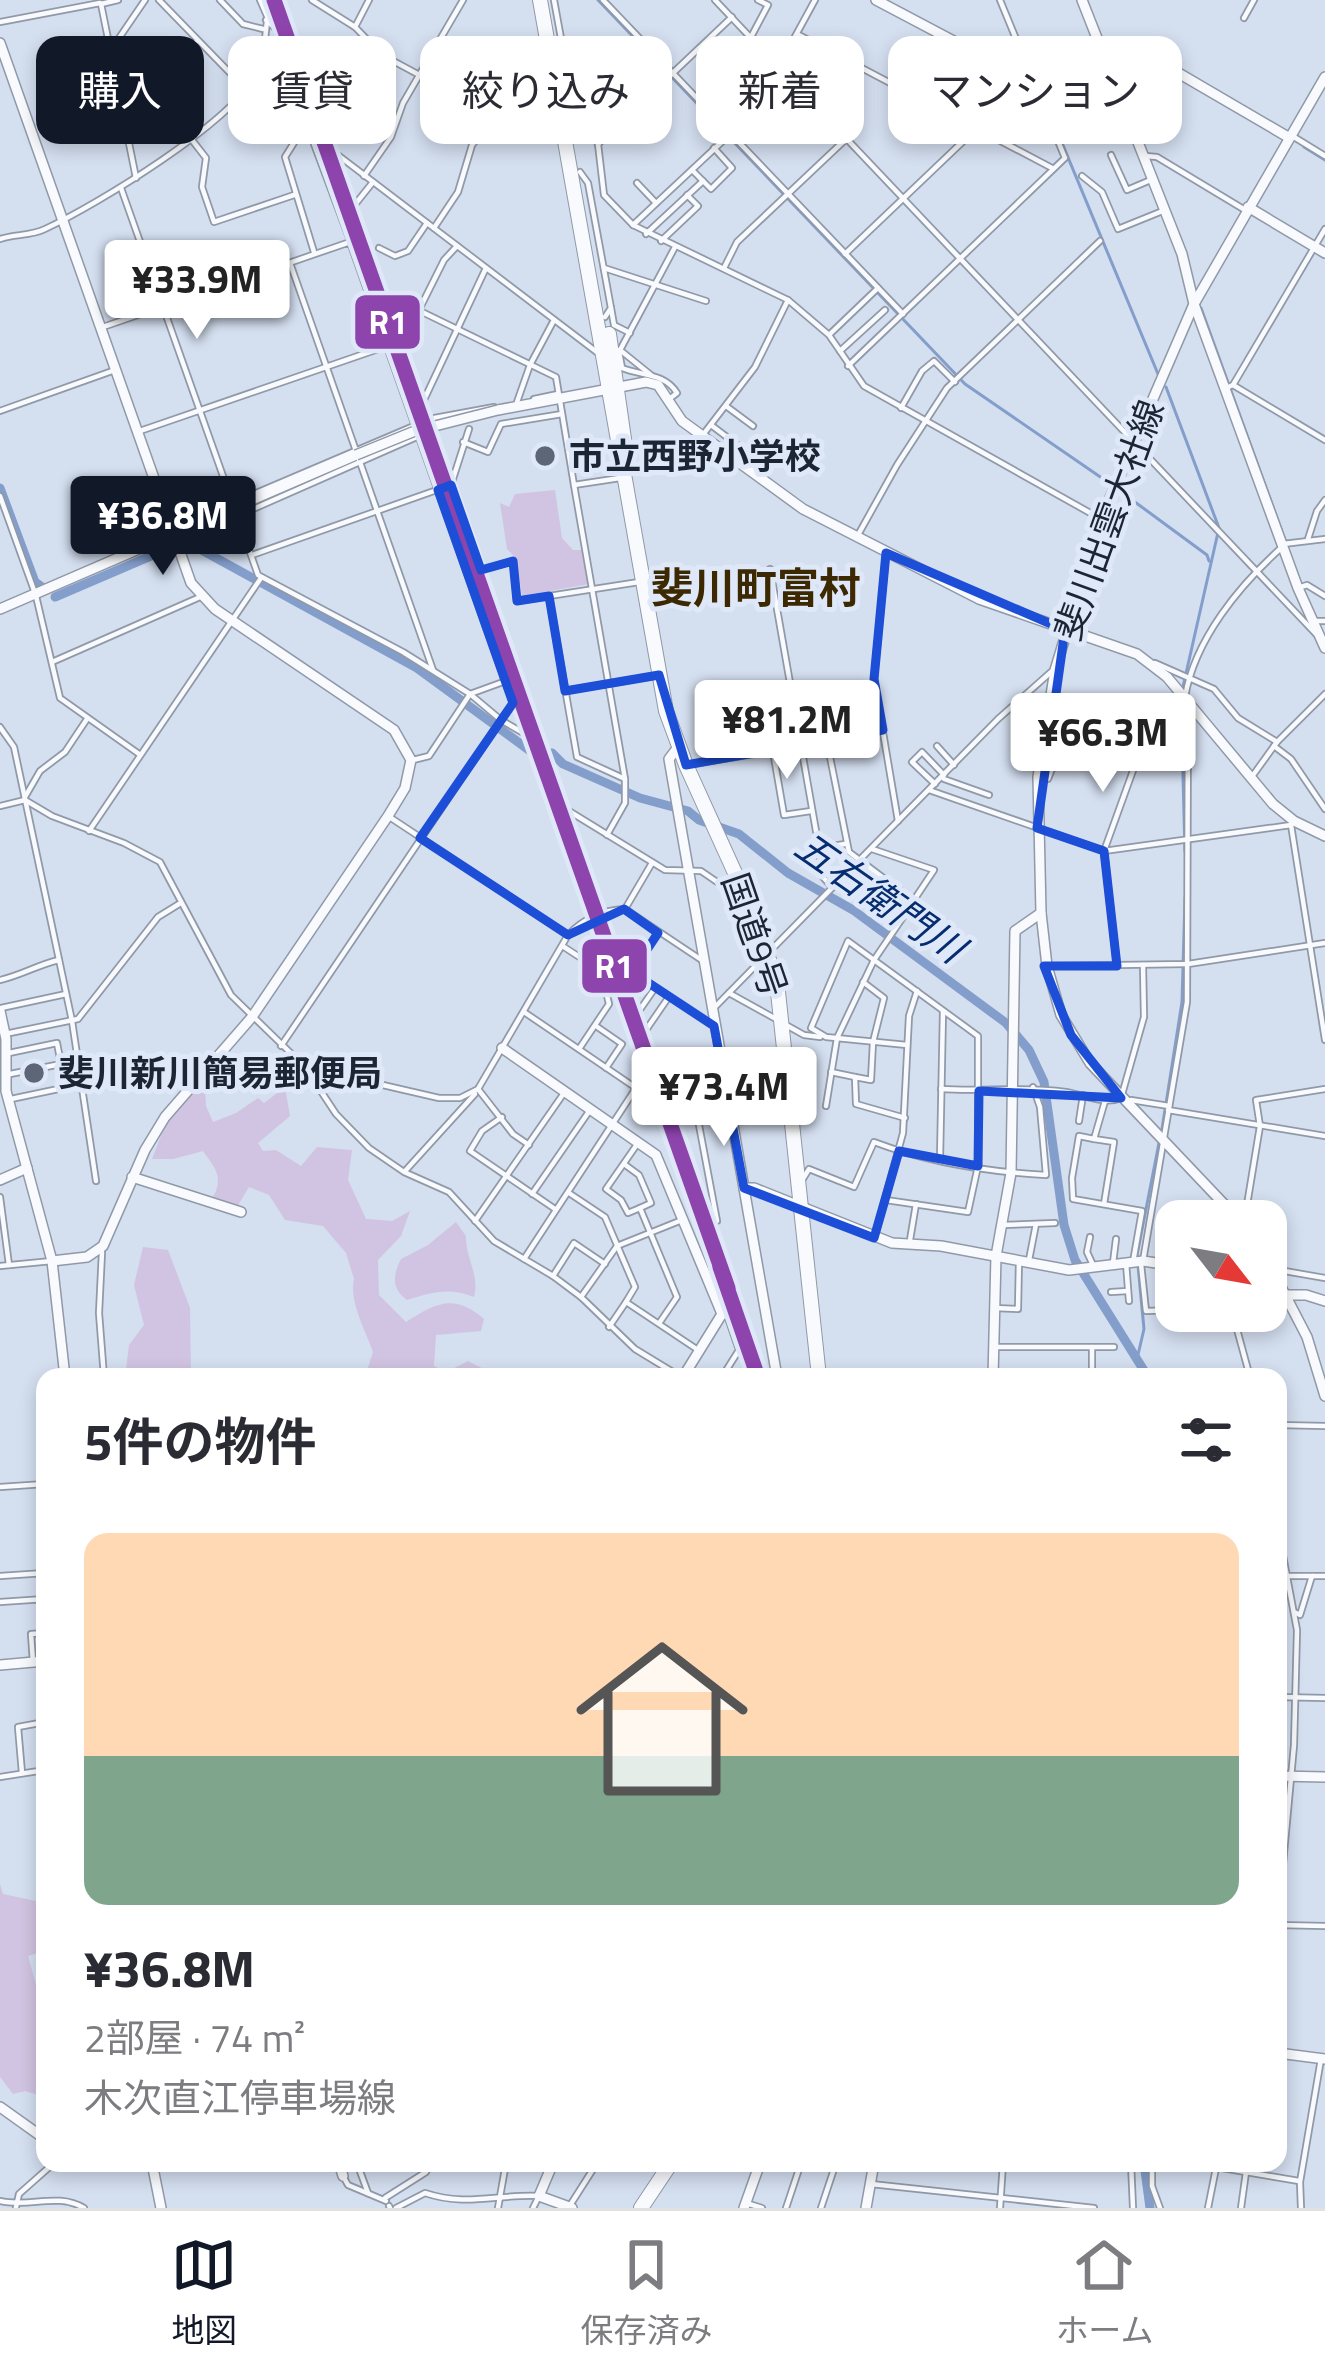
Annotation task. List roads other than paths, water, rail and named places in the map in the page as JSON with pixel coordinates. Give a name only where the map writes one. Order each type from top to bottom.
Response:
[{"type":"highway","name":"国道9号","points":[[566,144],[608,312],[623,478],[659,675],[678,747],[768,952],[782,1023],[819,1368]]},
{"type":"highway","name":"国道9号","points":[[570,144],[580,172],[601,355],[628,446],[628,508]]},
{"type":"highway","points":[[641,2208],[665,2172]]},
{"type":"street","points":[[0,22],[118,0]]},
{"type":"street","points":[[120,36],[145,0]]},
{"type":"street","points":[[159,0],[191,36]]},
{"type":"street","points":[[220,0],[243,25],[264,29]]},
{"type":"street","points":[[260,0],[277,36]]},
{"type":"street","points":[[263,36],[272,0]]},
{"type":"street","points":[[312,0],[355,27],[382,55],[420,75]]},
{"type":"street","points":[[355,27],[369,0]]},
{"type":"street","points":[[444,36],[464,0]]},
{"type":"street","points":[[603,0],[696,98]]},
{"type":"street","points":[[715,0],[750,36]]},
{"type":"street","points":[[752,36],[768,5],[758,0]]},
{"type":"street","points":[[800,36],[796,34],[814,0]]},
{"type":"street","points":[[876,0],[944,36]]},
{"type":"street","points":[[1000,0],[1015,36]]},
{"type":"street","points":[[1082,0],[1097,36]]},
{"type":"street","points":[[1244,18],[1254,0]]},
{"type":"street","points":[[101,4],[107,36]]},
{"type":"street","points":[[673,74],[732,17]]},
{"type":"street","points":[[0,43],[183,567],[200,597],[394,730],[411,760],[405,788],[388,816],[252,1017],[165,1117],[132,1177],[103,1246],[99,1313],[103,1368]]},
{"type":"street","points":[[204,49],[228,70]]},
{"type":"street","points":[[1182,75],[1325,155]]},
{"type":"street","name":"斐川出雲大社線","points":[[1218,1200],[1124,1102],[1071,1035],[1057,1004],[1041,913],[1038,777],[1055,670],[1101,519],[1194,304],[1325,76]]},
{"type":"street","points":[[364,176],[391,137],[403,103],[420,78]]},
{"type":"street","points":[[0,90],[14,87]]},
{"type":"street","points":[[204,126],[228,105]]},
{"type":"street","points":[[129,144],[136,178]]},
{"type":"street","points":[[0,239],[40,232],[121,188],[183,144]]},
{"type":"street","points":[[196,144],[206,158],[202,187],[214,222],[294,194]]},
{"type":"street","points":[[296,144],[285,157],[314,253]]},
{"type":"street","points":[[121,188],[261,578],[434,670],[525,734],[314,144]]},
{"type":"street","points":[[322,144],[601,355]]},
{"type":"street","points":[[434,228],[458,192],[473,144]]},
{"type":"street","points":[[598,144],[604,195],[633,225],[788,299],[829,335],[864,386],[1101,519]]},
{"type":"street","points":[[633,225],[718,144]]},
{"type":"street","points":[[739,144],[903,314]]},
{"type":"street","points":[[724,268],[737,242],[841,144]]},
{"type":"street","points":[[851,144],[1322,643]]},
{"type":"street","points":[[845,254],[960,144]]},
{"type":"street","points":[[1005,144],[1053,169]]},
{"type":"street","points":[[848,366],[1065,158],[1060,144]]},
{"type":"street","points":[[1139,144],[1182,254],[1194,304],[1230,387],[1298,588],[1319,621],[1322,643]]},
{"type":"street","points":[[691,170],[711,189],[732,169],[714,148]]},
{"type":"street","points":[[1112,155],[1126,190],[1153,179]]},
{"type":"street","points":[[1144,156],[1157,157],[1320,250]]},
{"type":"street","points":[[1082,176],[1102,192],[1118,229],[1165,210]]},
{"type":"street","points":[[646,234],[703,181]]},
{"type":"street","points":[[373,182],[353,207],[482,570],[512,561],[518,601],[641,581]]},
{"type":"street","points":[[637,183],[656,203]]},
{"type":"street","points":[[661,241],[698,206],[687,195]]},
{"type":"street","points":[[379,248],[395,256],[408,251],[427,223]]},
{"type":"street","points":[[1230,387],[1320,250],[1325,229]]},
{"type":"street","points":[[587,236],[604,268],[608,312],[614,325],[630,333]]},
{"type":"street","points":[[856,538],[897,465],[955,382],[1100,241]]},
{"type":"street","points":[[100,328],[350,242]]},
{"type":"street","points":[[419,310],[444,260],[457,246]]},
{"type":"street","points":[[651,375],[622,368],[620,350],[675,247]]},
{"type":"street","points":[[289,261],[434,670]]},
{"type":"street","points":[[422,402],[486,268]]},
{"type":"street","points":[[604,268],[706,301]]},
{"type":"street","points":[[829,335],[878,288]]},
{"type":"street","points":[[383,293],[556,377],[625,779],[625,803],[607,835]]},
{"type":"street","points":[[701,436],[755,368],[788,299]]},
{"type":"street","points":[[840,351],[885,310]]},
{"type":"street","points":[[517,402],[530,364],[554,320]]},
{"type":"street","points":[[137,432],[387,346]]},
{"type":"street","points":[[620,350],[675,388],[677,393],[668,400]]},
{"type":"street","points":[[902,408],[922,371],[934,361],[955,382]]},
{"type":"street","points":[[0,411],[115,370]]},
{"type":"street","points":[[430,419],[652,382],[663,389],[682,421],[731,459],[803,509],[856,538],[979,599],[1117,645],[1214,689],[1238,718],[1291,759],[1325,809]]},
{"type":"street","points":[[1230,387],[1325,440]]},
{"type":"street","points":[[0,609],[173,536],[233,502],[415,430],[560,396]]},
{"type":"street","points":[[726,406],[753,427]]},
{"type":"street","points":[[464,442],[488,452],[501,424],[562,414]]},
{"type":"street","points":[[711,424],[740,447],[731,459]]},
{"type":"street","points":[[239,520],[244,513],[416,425]]},
{"type":"street","points":[[451,485],[469,429]]},
{"type":"street","points":[[358,455],[419,436]]},
{"type":"street","points":[[574,484],[623,478]]},
{"type":"street","points":[[251,555],[451,485]]},
{"type":"street","points":[[0,496],[36,596],[60,698],[140,754]]},
{"type":"street","points":[[1309,539],[1325,500]]},
{"type":"street","points":[[1129,1301],[1187,1002],[1189,676],[1228,607],[1257,570],[1284,545],[1325,538]]},
{"type":"street","points":[[886,554],[874,680],[898,821]]},
{"type":"street","points":[[770,569],[822,876],[833,887]]},
{"type":"street","points":[[89,831],[261,578]]},
{"type":"street","points":[[1298,588],[1307,585],[1325,596]]},
{"type":"street","points":[[549,596],[577,757],[625,779]]},
{"type":"street","points":[[52,662],[200,597]]},
{"type":"street","points":[[1144,658],[1186,699],[1292,823],[1325,836]]},
{"type":"street","points":[[711,1011],[1026,691],[1055,670]]},
{"type":"street","points":[[566,691],[659,675]]},
{"type":"street","points":[[411,760],[428,756],[470,694],[504,678]]},
{"type":"street","points":[[1251,778],[1275,744],[1325,694]]},
{"type":"street","points":[[0,806],[25,798],[40,771],[64,752],[87,719]]},
{"type":"street","points":[[281,1046],[501,720]]},
{"type":"street","points":[[0,727],[14,747],[25,798],[72,1021],[96,1181]]},
{"type":"street","points":[[1038,777],[1048,779],[1068,728],[1139,754],[1187,749]]},
{"type":"street","points":[[686,765],[883,730]]},
{"type":"street","points":[[827,742],[845,844],[859,861],[914,901]]},
{"type":"street","points":[[937,746],[954,765]]},
{"type":"street","points":[[678,747],[669,759],[775,1368]]},
{"type":"street","points":[[773,751],[784,815],[812,811]]},
{"type":"street","points":[[989,795],[943,776],[922,752],[911,762],[932,787],[1104,850],[1292,823]]},
{"type":"street","points":[[1117,966],[1104,850],[1139,754]]},
{"type":"street","points":[[25,798],[52,816],[160,862],[231,995],[305,1067],[354,1134],[404,1172],[449,1192],[494,1241],[553,1276],[581,1297],[609,1328],[667,1368]]},
{"type":"street","points":[[564,808],[664,870],[701,871],[750,904]]},
{"type":"street","points":[[388,816],[568,935]]},
{"type":"street","points":[[1292,823],[1325,1040]]},
{"type":"street","points":[[819,848],[845,844]]},
{"type":"street","points":[[826,1106],[837,1038],[862,982],[934,870],[872,849]]},
{"type":"street","points":[[625,909],[652,862]]},
{"type":"street","points":[[4,1037],[78,1018],[158,917],[180,903]]},
{"type":"street","points":[[404,1172],[478,1089],[579,923],[625,909],[704,961]]},
{"type":"street","points":[[993,1368],[996,1256],[1011,1173],[1016,932],[1041,913]]},
{"type":"street","points":[[658,933],[632,972],[714,1025]]},
{"type":"street","points":[[826,1037],[811,1028],[848,941],[978,1036],[978,1166],[968,1212],[886,1200]]},
{"type":"street","points":[[1048,966],[1188,964],[1325,943]]},
{"type":"street","points":[[562,945],[601,971],[609,1004],[579,1049]]},
{"type":"street","points":[[0,980],[58,960]]},
{"type":"street","points":[[1124,1102],[1144,1017],[1143,965]]},
{"type":"street","points":[[831,1072],[871,1081],[884,998],[862,982]]},
{"type":"street","points":[[639,1011],[655,988]]},
{"type":"street","points":[[874,1238],[905,1118],[909,1016],[917,991]]},
{"type":"street","points":[[729,993],[804,1035],[907,1045]]},
{"type":"street","points":[[64,1368],[52,1261],[9,1099],[0,1010],[66,994]]},
{"type":"street","points":[[646,1030],[668,998]]},
{"type":"street","points":[[940,1159],[944,1011]]},
{"type":"street","points":[[524,1012],[636,1088],[524,1259]]},
{"type":"street","points":[[595,1025],[622,1044],[606,1068]]},
{"type":"street","points":[[5,1075],[61,1064],[58,1043],[6,1054]]},
{"type":"street","points":[[502,1048],[656,1155],[739,1350],[728,1368]]},
{"type":"street","points":[[305,1067],[439,1098],[460,1098],[478,1089]]},
{"type":"street","points":[[717,1221],[699,1125],[686,1090],[724,1077]]},
{"type":"street","points":[[855,1077],[856,1104],[905,1118]]},
{"type":"street","points":[[9,1099],[82,1084]]},
{"type":"street","points":[[800,1185],[809,1169],[854,1187],[874,1142],[1011,1173],[1046,1174],[1040,1107],[1033,1087]]},
{"type":"street","points":[[941,1089],[1042,1088],[1325,1136]]},
{"type":"street","points":[[478,1089],[513,1134],[530,1144]]},
{"type":"street","points":[[1248,1200],[1260,1126],[1256,1100],[1325,1089]]},
{"type":"street","points":[[475,1221],[565,1092]]},
{"type":"street","points":[[1079,1121],[1083,1095]]},
{"type":"street","points":[[1094,1138],[1105,1101]]},
{"type":"street","points":[[532,1194],[591,1108]]},
{"type":"street","points":[[502,1118],[482,1131],[470,1151],[556,1210]]},
{"type":"street","points":[[1104,1204],[1114,1142],[1079,1136],[1073,1198],[1104,1204],[1142,1210],[1136,1262],[1146,1312],[1155,1311]]},
{"type":"street","points":[[624,1164],[639,1175],[650,1203],[628,1214],[621,1200],[606,1189],[640,1141]]},
{"type":"street","points":[[0,1180],[27,1168]]},
{"type":"street","points":[[132,1177],[241,1212]]},
{"type":"street","points":[[744,1188],[874,1238],[1073,1270],[1155,1263]]},
{"type":"street","points":[[569,1193],[604,1217],[635,1287],[609,1328]]},
{"type":"street","points":[[0,1197],[9,1265]]},
{"type":"street","points":[[910,1243],[916,1204]]},
{"type":"street","points":[[640,1208],[677,1297],[659,1324]]},
{"type":"street","points":[[581,1297],[617,1246],[684,1219]]},
{"type":"street","points":[[1002,1226],[1055,1223]]},
{"type":"street","points":[[994,1308],[1018,1309],[1024,1261],[1036,1224]]},
{"type":"street","points":[[1090,1237],[1091,1270]]},
{"type":"street","points":[[1112,1266],[1116,1239]]},
{"type":"street","points":[[553,1276],[574,1243],[605,1264]]},
{"type":"street","points":[[0,1266],[87,1257],[103,1246]]},
{"type":"street","points":[[1287,1271],[1325,1278]]},
{"type":"street","points":[[1112,1292],[1128,1291]]},
{"type":"street","points":[[1287,1295],[1325,1301]]},
{"type":"street","points":[[1287,1295],[1324,1383],[1325,1396]]},
{"type":"street","points":[[626,1302],[700,1352]]},
{"type":"street","points":[[688,1368],[722,1314]]},
{"type":"street","points":[[1238,1332],[1248,1368]]},
{"type":"street","points":[[993,1347],[1114,1347]]},
{"type":"street","points":[[1092,1347],[1093,1368]]},
{"type":"street","points":[[1287,1425],[1325,1426]]},
{"type":"street","points":[[0,1487],[36,1485]]},
{"type":"street","points":[[0,1576],[36,1574]]},
{"type":"street","points":[[1287,1754],[1297,1630],[1287,1576],[1325,1576]]},
{"type":"street","points":[[1294,1612],[1300,1615],[1312,1576]]},
{"type":"street","points":[[0,1602],[36,1600]]},
{"type":"street","points":[[0,1665],[36,1661]]},
{"type":"street","points":[[1287,1697],[1325,1698]]},
{"type":"street","points":[[22,1773],[18,1727],[36,1724]]},
{"type":"street","points":[[0,1777],[36,1771]]},
{"type":"street","points":[[1287,1776],[1325,1777]]},
{"type":"street","points":[[1287,1923],[1325,1926]]},
{"type":"street","points":[[1287,2054],[1323,2059],[1300,2182],[1301,2208]]},
{"type":"street","points":[[0,2107],[36,2133]]},
{"type":"street","points":[[16,2208],[19,2194],[44,2172]]},
{"type":"street","points":[[154,2172],[161,2208]]},
{"type":"street","points":[[342,2172],[348,2185],[389,2205],[425,2193],[457,2203],[538,2196],[570,2208],[592,2172]]},
{"type":"street","points":[[360,2172],[368,2193]]},
{"type":"street","points":[[389,2205],[401,2187],[426,2172]]},
{"type":"street","points":[[498,2208],[504,2172]]},
{"type":"street","points":[[532,2208],[550,2172]]},
{"type":"street","points":[[757,2172],[745,2205],[762,2208]]},
{"type":"street","points":[[786,2208],[798,2172]]},
{"type":"street","points":[[821,2208],[833,2172]]},
{"type":"street","points":[[866,2208],[873,2172]]},
{"type":"street","points":[[1000,2208],[1002,2172]]},
{"type":"street","points":[[1131,2172],[1133,2208]]},
{"type":"street","points":[[1152,2172],[1160,2208]]},
{"type":"street","points":[[1208,2208],[1215,2172]]},
{"type":"street","points":[[1241,2208],[1246,2172],[1300,2182]]},
{"type":"street","points":[[394,2175],[401,2187]]},
{"type":"street","points":[[871,2185],[1092,2208]]},
{"type":"street","points":[[0,2201],[16,2208],[59,2199],[84,2208]]},
{"type":"waterway","points":[[598,0],[965,384],[1112,485]]},
{"type":"waterway","points":[[1007,13],[1017,36]]},
{"type":"waterway","points":[[1062,144],[1158,374]]},
{"type":"waterway","points":[[1304,147],[1325,160]]},
{"type":"waterway","points":[[1201,308],[1286,543]]},
{"type":"waterway","points":[[1166,387],[1219,528],[1182,691]]},
{"type":"waterway","name":"五右衛門川","points":[[0,488],[35,582],[42,587]]},
{"type":"waterway","points":[[1120,491],[1209,561]]},
{"type":"waterway","name":"五右衛門川","points":[[187,542],[417,668],[533,753],[552,753],[563,764],[640,798],[688,811],[699,820],[739,834],[788,873],[853,910],[1006,1023],[1029,1050],[1044,1082],[1064,1225],[1075,1260],[1142,1368]]},
{"type":"waterway","name":"五右衛門川","points":[[55,597],[167,549]]},
{"type":"waterway","points":[[1181,700],[1185,852]]},
{"type":"waterway","points":[[1162,1129],[1182,1002],[1185,898]]},
{"type":"waterway","points":[[1137,1359],[1144,1329],[1137,1255],[1159,1143]]},
{"type":"waterway","name":"五右衛門川","points":[[1145,2172],[1150,2208]]},
{"type":"place","name":"市立西野小学校","points":[[545,456]]},
{"type":"place","name":"斐川新川簡易郵便局","points":[[34,1073]]},
{"type":"district","name":"斐川町富村","points":[[756,588]]}]
